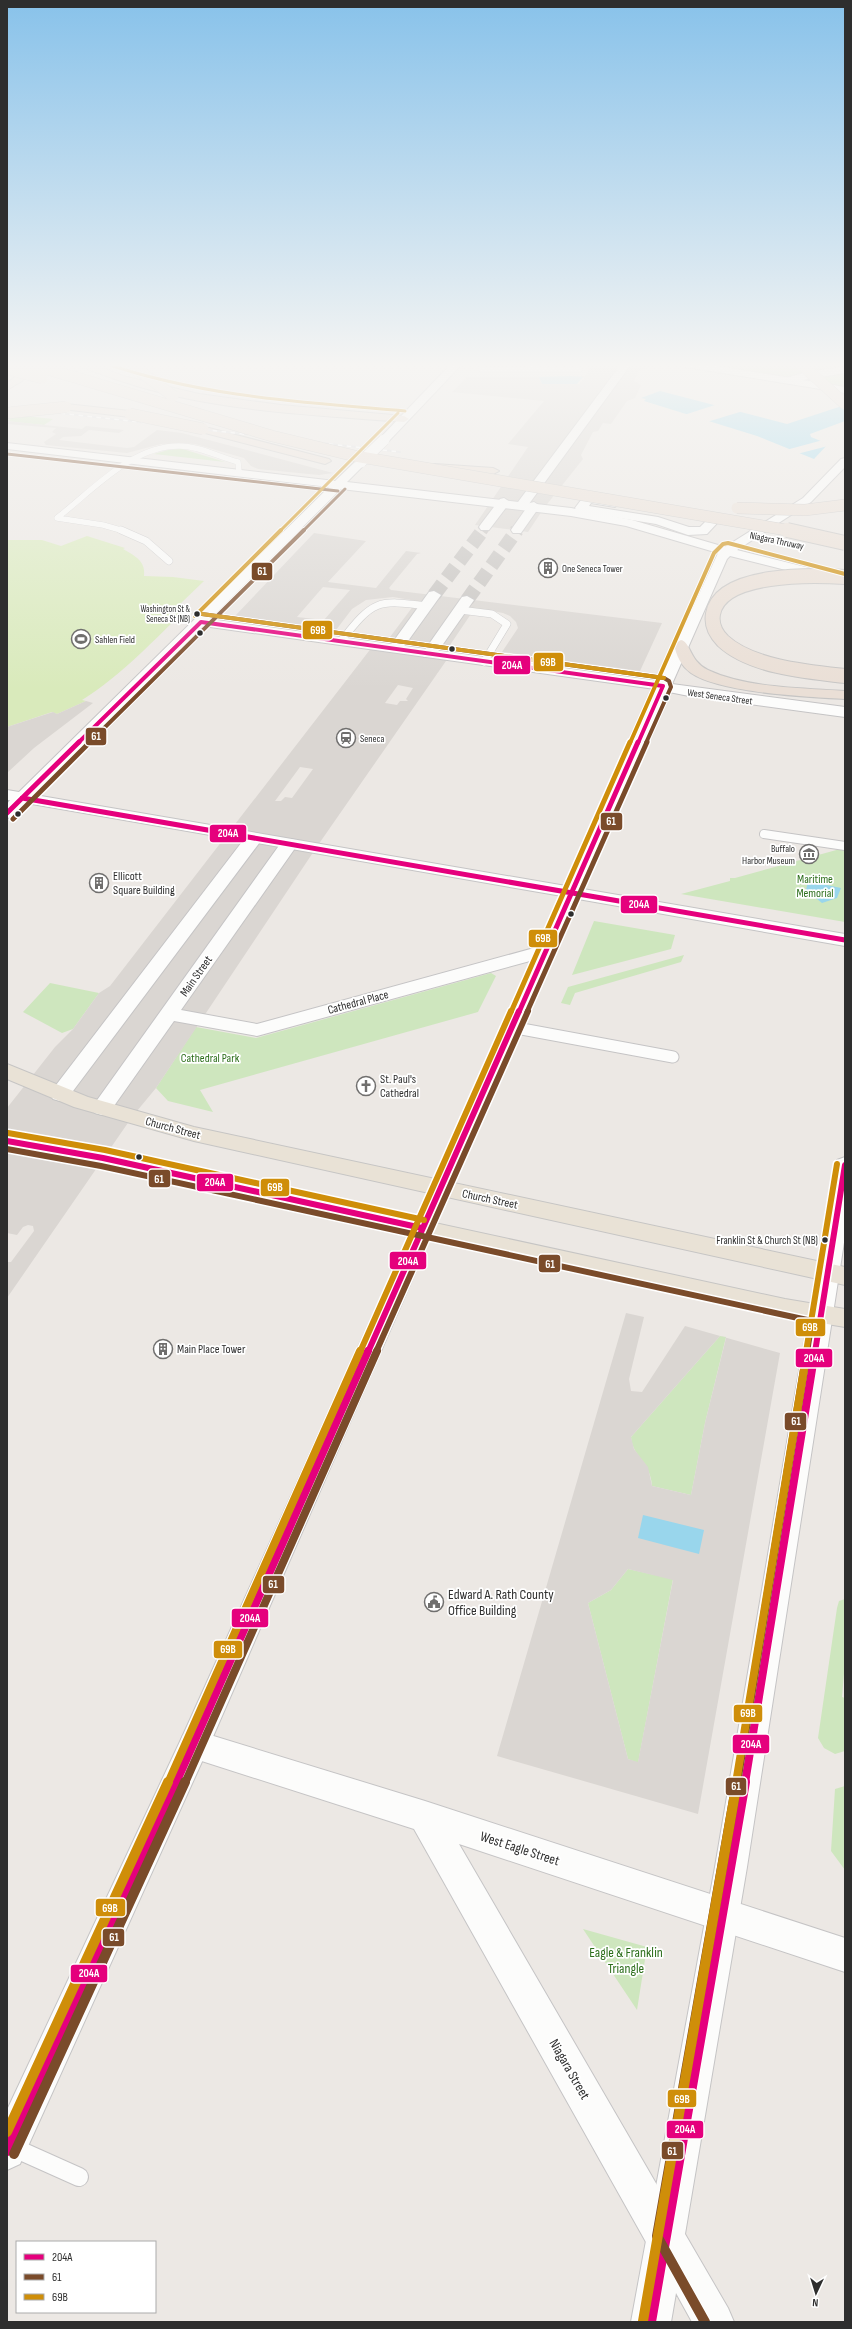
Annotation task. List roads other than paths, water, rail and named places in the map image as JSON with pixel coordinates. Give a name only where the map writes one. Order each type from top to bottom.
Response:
[{"type":"highway","name":"Niagara Thruway","points":[[444,472],[719,517],[845,544]]},
{"type":"highway","points":[[498,472],[700,503]]},
{"type":"highway","name":"Niagara Thruway","points":[[441,483],[689,523],[823,551]]},
{"type":"highway","points":[[728,507],[778,511],[805,510],[845,505]]},
{"type":"highway","points":[[845,578],[788,577],[753,583],[724,596],[716,604],[711,616],[714,628],[723,640],[742,652],[767,663],[795,670],[845,676]]},
{"type":"highway","points":[[681,644],[682,656],[699,672],[714,678],[808,692],[845,695]]},
{"type":"highway","name":"Church Street","points":[[7,1070],[60,1094],[96,1106],[194,1134],[836,1274]]},
{"type":"highway","points":[[7,1141],[56,1149],[833,1316]]},
{"type":"street","points":[[238,472],[518,504],[610,519],[845,582]]},
{"type":"street","points":[[7,813],[14,796],[201,622],[351,472]]},
{"type":"street","points":[[517,530],[518,504],[541,472]]},
{"type":"street","points":[[485,527],[518,504],[543,472]]},
{"type":"street","points":[[8,2149],[194,1745],[511,1027],[721,557],[727,551],[807,500],[836,472]]},
{"type":"street","points":[[715,519],[703,531],[696,532],[658,521],[581,508],[588,499],[715,519],[845,544]]},
{"type":"street","points":[[400,650],[431,601]]},
{"type":"street","points":[[429,654],[464,605]]},
{"type":"street","name":"West Seneca Street","points":[[201,622],[663,686],[689,692],[845,712]]},
{"type":"street","points":[[14,796],[571,894],[845,940]]},
{"type":"street","points":[[60,1094],[254,838]]},
{"type":"street","name":"Main Street","points":[[96,1106],[168,1014],[283,843]]},
{"type":"street","name":"Cathedral Place","points":[[168,1014],[257,1030],[545,951]]},
{"type":"street","points":[[651,2322],[722,1916],[833,1316],[845,1165]]},
{"type":"street","name":"West Eagle Street","points":[[194,1745],[425,1817],[722,1916],[845,1955]]},
{"type":"street","name":"Niagara Street","points":[[425,1817],[714,2322]]},
{"type":"lane","points":[[118,472],[57,518],[106,524],[160,549],[170,561]]},
{"type":"lane","points":[[341,641],[366,610],[374,604],[431,601]]},
{"type":"lane","points":[[464,605],[500,618],[507,624],[484,662]]},
{"type":"lane","points":[[764,834],[845,846]]},
{"type":"lane","points":[[511,1027],[673,1057]]},
{"type":"lane","points":[[8,2149],[79,2177]]},
{"type":"water","points":[[808,881],[841,888],[837,898],[822,903],[806,890]]},
{"type":"water","points":[[643,1515],[704,1530],[699,1554],[638,1538]]},
{"type":"tunnel","points":[[482,531],[485,527]]},
{"type":"tunnel","points":[[434,595],[483,530]]},
{"type":"tunnel","points":[[467,600],[517,530]]},
{"type":"place","name":"One Seneca Tower","points":[[548,568]]},
{"type":"place","name":"Washington St & Seneca St (NB)","points":[[197,614]]},
{"type":"place","name":"Sahlen Field","points":[[81,639]]},
{"type":"place","name":"Seneca","points":[[346,738]]},
{"type":"place","name":"Buffalo Harbor Museum","points":[[809,854]]},
{"type":"place","name":"Ellicott Square Building","points":[[99,883]]},
{"type":"place","name":"St. Paul's Cathedral","points":[[366,1086]]},
{"type":"place","name":"Franklin St & Church St (NB)","points":[[825,1240]]},
{"type":"place","name":"Main Place Tower","points":[[163,1349]]},
{"type":"place","name":"Edward A. Rath County Office Building","points":[[434,1602]]},
{"type":"park label","name":"Maritime Memorial","points":[[815,886]]},
{"type":"park label","name":"Cathedral Park","points":[[210,1058]]},
{"type":"park label","name":"Eagle & Franklin Triangle","points":[[626,1960]]}]
